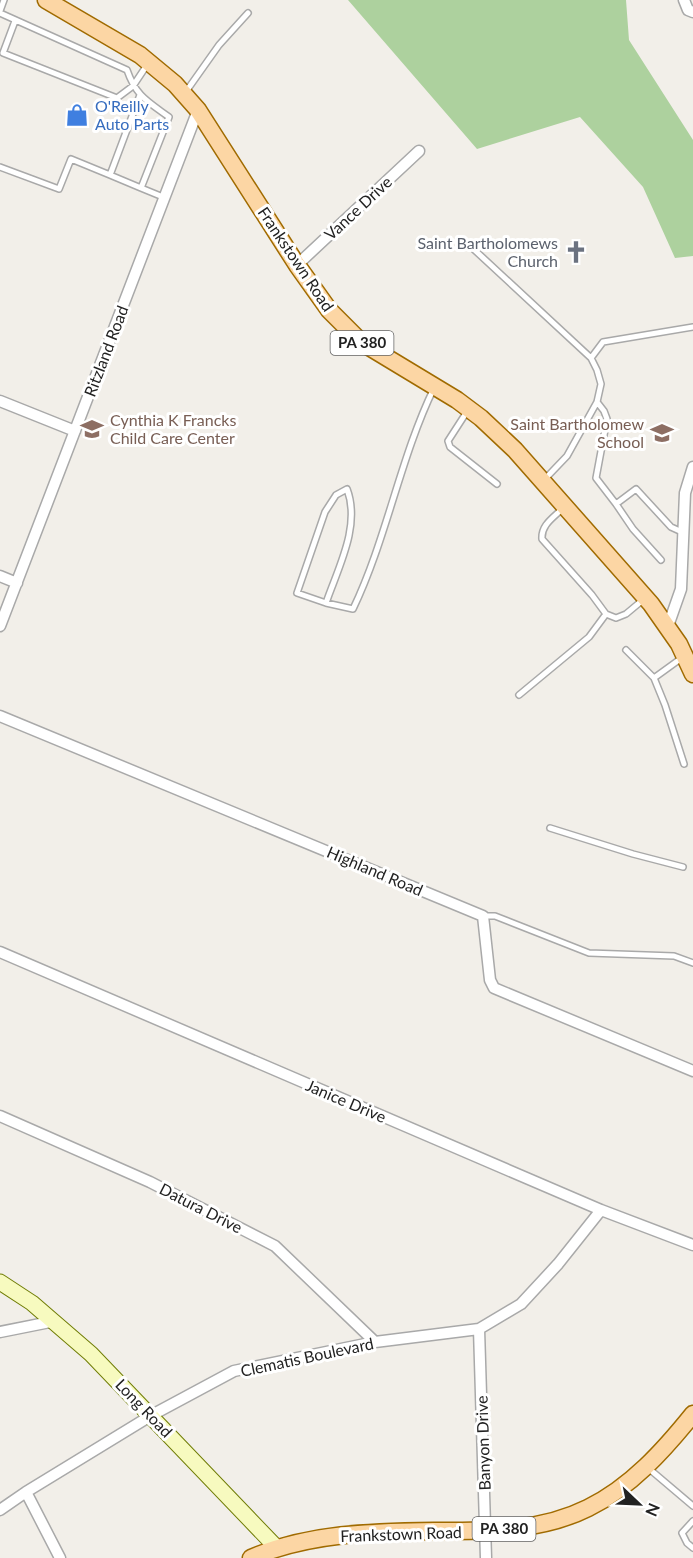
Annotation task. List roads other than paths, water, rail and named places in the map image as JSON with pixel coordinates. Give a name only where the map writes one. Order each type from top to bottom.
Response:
[{"type":"main road","name":"Frankstown Road","points":[[46,0],[149,62],[184,95],[198,110],[297,265],[329,310],[361,342],[469,409],[500,435],[646,598],[668,626],[693,674]]},
{"type":"main road","name":"Frankstown Road","points":[[252,1558],[276,1547],[355,1534],[486,1531],[530,1527],[573,1515],[607,1497],[646,1466],[693,1414]]},
{"type":"street","points":[[684,0],[688,10],[693,12]]},
{"type":"street","name":"Ritzland Road","points":[[0,626],[198,110]]},
{"type":"street","name":"Vance Drive","points":[[297,265],[419,150]]},
{"type":"street","points":[[0,400],[75,431]]},
{"type":"street","points":[[668,626],[681,589],[685,493],[693,467]]},
{"type":"street","points":[[0,576],[17,583]]},
{"type":"street","name":"Highland Road","points":[[0,716],[483,916]]},
{"type":"street","points":[[483,916],[490,980],[494,988],[693,1071]]},
{"type":"street","name":"Janice Drive","points":[[0,952],[601,1210],[693,1245]]},
{"type":"street","name":"Datura Drive","points":[[0,1116],[150,1182],[275,1246],[375,1342]]},
{"type":"street","name":"Clematis Boulevard","points":[[0,1510],[152,1415],[234,1371],[375,1342],[479,1329],[520,1304],[558,1264],[601,1210]]},
{"type":"street","name":"Long Road","points":[[0,1282],[55,1321],[91,1354],[152,1415],[276,1547]]},
{"type":"street","points":[[0,1332],[55,1321]]},
{"type":"street","name":"Banyon Drive","points":[[479,1329],[486,1558]]},
{"type":"street","points":[[26,1492],[60,1558]]},
{"type":"lane","points":[[4,0],[0,12],[15,21],[127,70],[133,86],[140,95],[169,117],[141,188]]},
{"type":"lane","points":[[184,95],[219,45],[248,13]]},
{"type":"lane","points":[[15,21],[3,53],[117,98],[133,86],[149,62]]},
{"type":"lane","points":[[110,175],[140,95]]},
{"type":"lane","points":[[0,167],[59,189],[71,159],[163,197]]},
{"type":"lane","points":[[466,243],[591,358],[597,370],[601,384],[597,402],[567,456],[543,481]]},
{"type":"lane","points":[[591,358],[603,342],[693,327]]},
{"type":"lane","points":[[326,603],[351,531],[351,498],[348,489],[336,495],[325,512],[297,593],[326,603],[353,609],[421,415],[435,387]]},
{"type":"lane","points":[[597,402],[607,419],[596,478],[633,529],[661,560]]},
{"type":"lane","points":[[469,409],[448,441],[450,447],[497,484]]},
{"type":"lane","points":[[616,504],[636,489],[671,527],[682,532]]},
{"type":"lane","points":[[565,506],[546,524],[541,532],[542,539],[606,614],[616,618],[626,614],[646,598]]},
{"type":"lane","points":[[519,695],[589,637],[606,614]]},
{"type":"lane","points":[[626,650],[654,678],[684,764]]},
{"type":"lane","points":[[654,678],[685,656]]},
{"type":"lane","points":[[550,828],[683,867]]},
{"type":"lane","points":[[483,916],[495,916],[589,952],[674,956],[693,963]]},
{"type":"lane","points":[[646,1466],[693,1506]]},
{"type":"lane","points":[[693,1521],[682,1533],[687,1543],[693,1548]]},
{"type":"place","name":"O'Reilly Auto Parts","points":[[77,115]]},
{"type":"place","name":"Saint Bartholomews Church","points":[[576,252]]},
{"type":"place","name":"Cynthia K Francks Child Care Center","points":[[92,429]]},
{"type":"place","name":"Saint Bartholomew School","points":[[662,433]]}]
